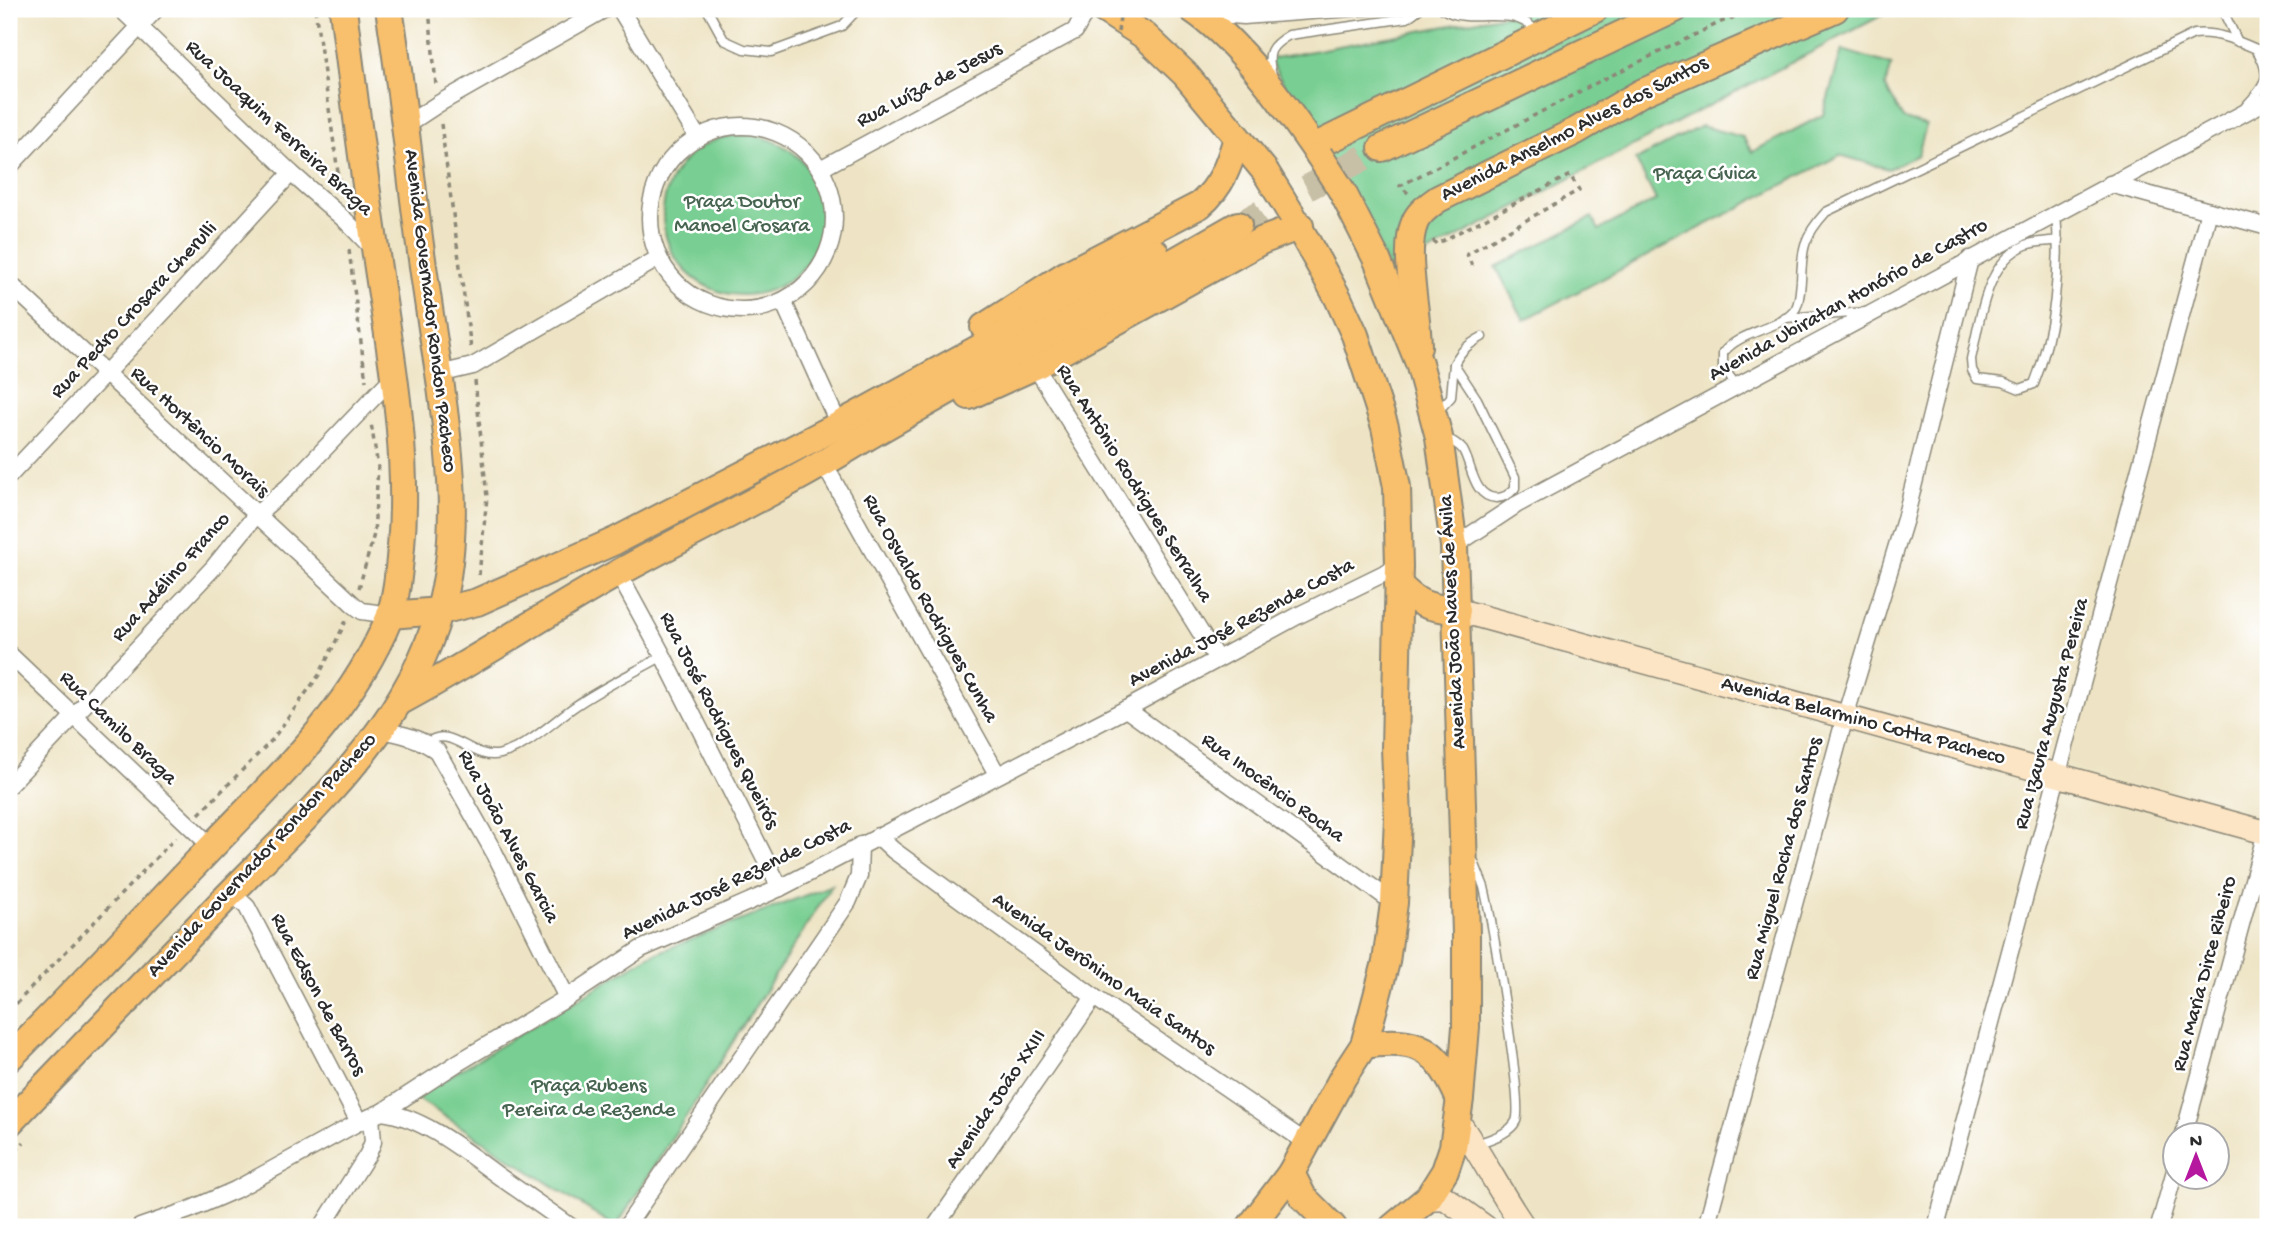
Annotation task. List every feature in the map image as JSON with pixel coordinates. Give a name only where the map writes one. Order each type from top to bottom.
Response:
[{"type":"main road","name":"Avenida Governador Rondon Pacheco","points":[[14,1045],[101,965],[204,840],[267,791],[334,711],[371,655],[390,615],[398,575],[403,494],[399,411],[343,9]]},
{"type":"main road","name":"Avenida Governador Rondon Pacheco","points":[[18,1130],[231,892],[288,836],[381,730],[421,664],[440,611],[450,545],[450,441],[415,209],[390,9]]},
{"type":"main road","points":[[1103,9],[1145,36],[1185,74],[1265,171],[1296,221],[1355,335],[1385,426],[1397,487],[1395,747],[1398,818],[1394,903],[1386,962],[1364,1045],[1343,1077],[1291,1173],[1250,1227]]},
{"type":"main road","points":[[1317,151],[1595,9]]},
{"type":"main road","points":[[1640,9],[1378,141],[1675,9]]},
{"type":"main road","name":"Avenida Anselmo Alves dos Santos","points":[[1419,363],[1418,323],[1410,275],[1410,242],[1415,220],[1427,220],[1438,199],[1576,131],[1641,93],[1835,9]]},
{"type":"main road","name":"Avenida João Naves de Ávila","points":[[1198,13],[1256,70],[1317,151],[1342,191],[1377,260],[1419,363],[1436,425],[1454,546],[1466,934],[1466,1027],[1459,1110],[1453,1147],[1445,1171],[1428,1198],[1393,1227]]},
{"type":"main road","points":[[863,411],[989,323],[1067,274],[1200,205],[1215,192],[1224,177],[1237,138]]},
{"type":"main road","points":[[390,615],[440,611],[477,602],[615,541],[1234,218],[824,464],[618,573],[401,701]]},
{"type":"main road","points":[[867,437],[914,420],[1035,366],[1296,221]]},
{"type":"main road","points":[[1398,575],[1412,599],[1423,605],[1457,610]]},
{"type":"main road","points":[[1364,1045],[1385,1042],[1423,1049],[1436,1057],[1447,1070],[1459,1110]]},
{"type":"main road","points":[[1291,1173],[1303,1197],[1333,1227]]},
{"type":"street","name":"Rua Joaquim Ferreira Braga","points":[[121,9],[375,251]]},
{"type":"street","points":[[9,167],[156,9]]},
{"type":"street","points":[[405,125],[605,9]]},
{"type":"street","points":[[620,9],[698,138]]},
{"type":"street","name":"Rua Luíza de Jesus","points":[[820,169],[1076,32],[1082,18],[1082,9]]},
{"type":"street","name":"Avenida Ubiratan Honório de Castro","points":[[1454,546],[1516,505],[2268,100]]},
{"type":"street","points":[[724,127],[756,127],[787,137],[820,169],[830,188],[835,223],[825,260],[804,287],[783,301],[764,308],[720,308],[681,288],[657,259],[649,212],[652,195],[671,159],[698,138],[724,127]]},
{"type":"street","name":"Rua Pedro Crosara Cherulli","points":[[9,476],[291,173]]},
{"type":"street","points":[[2110,184],[2268,227]]},
{"type":"street","name":"Rua Izaura Augusta Pereira","points":[[1936,1227],[2209,211]]},
{"type":"street","points":[[439,374],[473,366],[657,259]]},
{"type":"street","name":"Rua Miguel Rocha dos Santos","points":[[1706,1227],[1845,718],[1905,519],[1970,259]]},
{"type":"street","name":"Rua Hortêncio Morais","points":[[9,283],[362,611],[390,615]]},
{"type":"street","points":[[783,301],[839,425]]},
{"type":"street","name":"Rua Antônio Rodrigues Serralha","points":[[1035,366],[1217,659]]},
{"type":"street","name":"Rua Adélino Franco","points":[[9,785],[213,568],[256,515],[288,487],[394,376]]},
{"type":"street","name":"Rua Osvaldo Rodrigues Cunha","points":[[824,464],[998,774]]},
{"type":"street","name":"Rua José Rodrigues Queirós","points":[[618,573],[780,888]]},
{"type":"street","name":"Avenida José Rezende Costa","points":[[140,1227],[235,1190],[371,1117],[567,998],[641,949],[780,888],[1126,709],[1301,614],[1398,575]]},
{"type":"street","name":"Avenida Belarmino Cotta Pacheco","points":[[1457,610],[2058,776],[2268,830]]},
{"type":"street","name":"Rua Camilo Braga","points":[[9,654],[73,718],[204,840]]},
{"type":"street","name":"Rua Inocêncio Rocha","points":[[1126,709],[1394,903]]},
{"type":"street","name":"Rua João Alves Garcia","points":[[381,730],[408,735],[427,743],[437,751],[495,854],[567,998]]},
{"type":"street","name":"Rua Maria Dirce Ribeiro","points":[[2188,1120],[2268,830]]},
{"type":"street","name":"Avenida Jerônimo Maia Santos","points":[[878,836],[893,850],[1094,997],[1307,1143]]},
{"type":"street","points":[[626,1227],[848,902],[859,876],[860,845]]},
{"type":"street","name":"Rua Edson de Barros","points":[[231,892],[247,907],[371,1117]]},
{"type":"street","name":"Avenida João XXIII","points":[[935,1227],[1094,997]]},
{"type":"street","points":[[1459,1110],[1508,1205],[1524,1227]]},
{"type":"street","points":[[322,1227],[368,1154],[373,1142],[371,1117],[399,1115],[458,1147],[571,1227]]},
{"type":"street","points":[[2159,1227],[2169,1190]]},
{"type":"street","points":[[1428,1198],[1445,1198],[1485,1227]]},
{"type":"lane","points":[[706,9],[724,40],[744,50],[771,52],[842,26],[858,9]]},
{"type":"lane","points":[[1198,13],[1244,20],[1392,9]]},
{"type":"lane","points":[[1290,116],[1268,61],[1274,44],[1289,35],[1407,18],[1419,9]]},
{"type":"lane","points":[[1443,9],[1454,13],[1517,11],[1528,16],[1540,36]]},
{"type":"lane","points":[[2222,9],[2238,42]]},
{"type":"lane","points":[[1737,386],[1723,368],[1721,358],[1727,348],[1748,334],[1785,318],[1795,310],[1800,296],[1804,246],[1810,229],[1826,212],[2193,34],[2220,34],[2268,54]]},
{"type":"lane","points":[[2237,116],[2266,80],[2267,72],[2256,49]]},
{"type":"lane","points":[[2056,213],[2058,240],[2056,286],[2040,369],[2034,384],[2020,389],[2003,382],[1977,379],[1972,370],[1971,359],[1989,288],[1997,268],[2007,256],[2027,244],[2058,240]]},
{"type":"lane","points":[[1785,318],[1873,312]]},
{"type":"lane","points":[[1482,337],[1460,352],[1454,364],[1448,401],[1436,425],[1460,446],[1473,477],[1485,495],[1493,498],[1507,495],[1515,488],[1516,477]]},
{"type":"lane","points":[[1454,364],[1477,399],[1516,477],[1521,491],[1516,505]]},
{"type":"lane","points":[[1451,389],[1457,381],[1465,380]]},
{"type":"lane","points":[[427,743],[435,738],[447,737],[479,754],[486,756],[502,753],[543,731],[573,708],[663,656]]},
{"type":"lane","points":[[1461,828],[1483,887],[1518,1107],[1516,1122],[1504,1133],[1475,1145]]},
{"type":"path","points":[[429,9],[438,104],[473,366],[487,497],[477,602]]},
{"type":"path","points":[[1118,32],[1121,9]]},
{"type":"path","points":[[1472,266],[1467,254],[1580,190],[1570,175],[1436,244],[1427,220],[1400,186],[1598,82],[1721,22],[1757,9]]},
{"type":"path","points":[[9,1158],[18,1130]]},
{"type":"green space","points":[[1538,9],[1894,9],[1391,272],[1269,59]]},
{"type":"green space","name":"Praça Cívica","points":[[1842,50],[1892,65],[1885,86],[1903,119],[1926,125],[1918,155],[1888,169],[1840,155],[1524,320],[1496,267],[1592,217],[1599,230],[1656,200],[1636,160],[1701,126],[1743,137],[1752,152],[1823,115]]},
{"type":"green space","name":"Praça Doutor Manoel Crosara","points":[[743,135],[774,141],[800,158],[817,184],[823,215],[817,246],[800,272],[774,289],[743,295],[712,289],[686,272],[669,246],[663,215],[669,184],[686,158],[712,141]]},
{"type":"green space","name":"Praça Rubens Pereira de Rezende","points":[[832,885],[616,1227],[415,1097],[649,956]]},
{"type":"tunnel","points":[[1238,225],[1382,148]]}]
